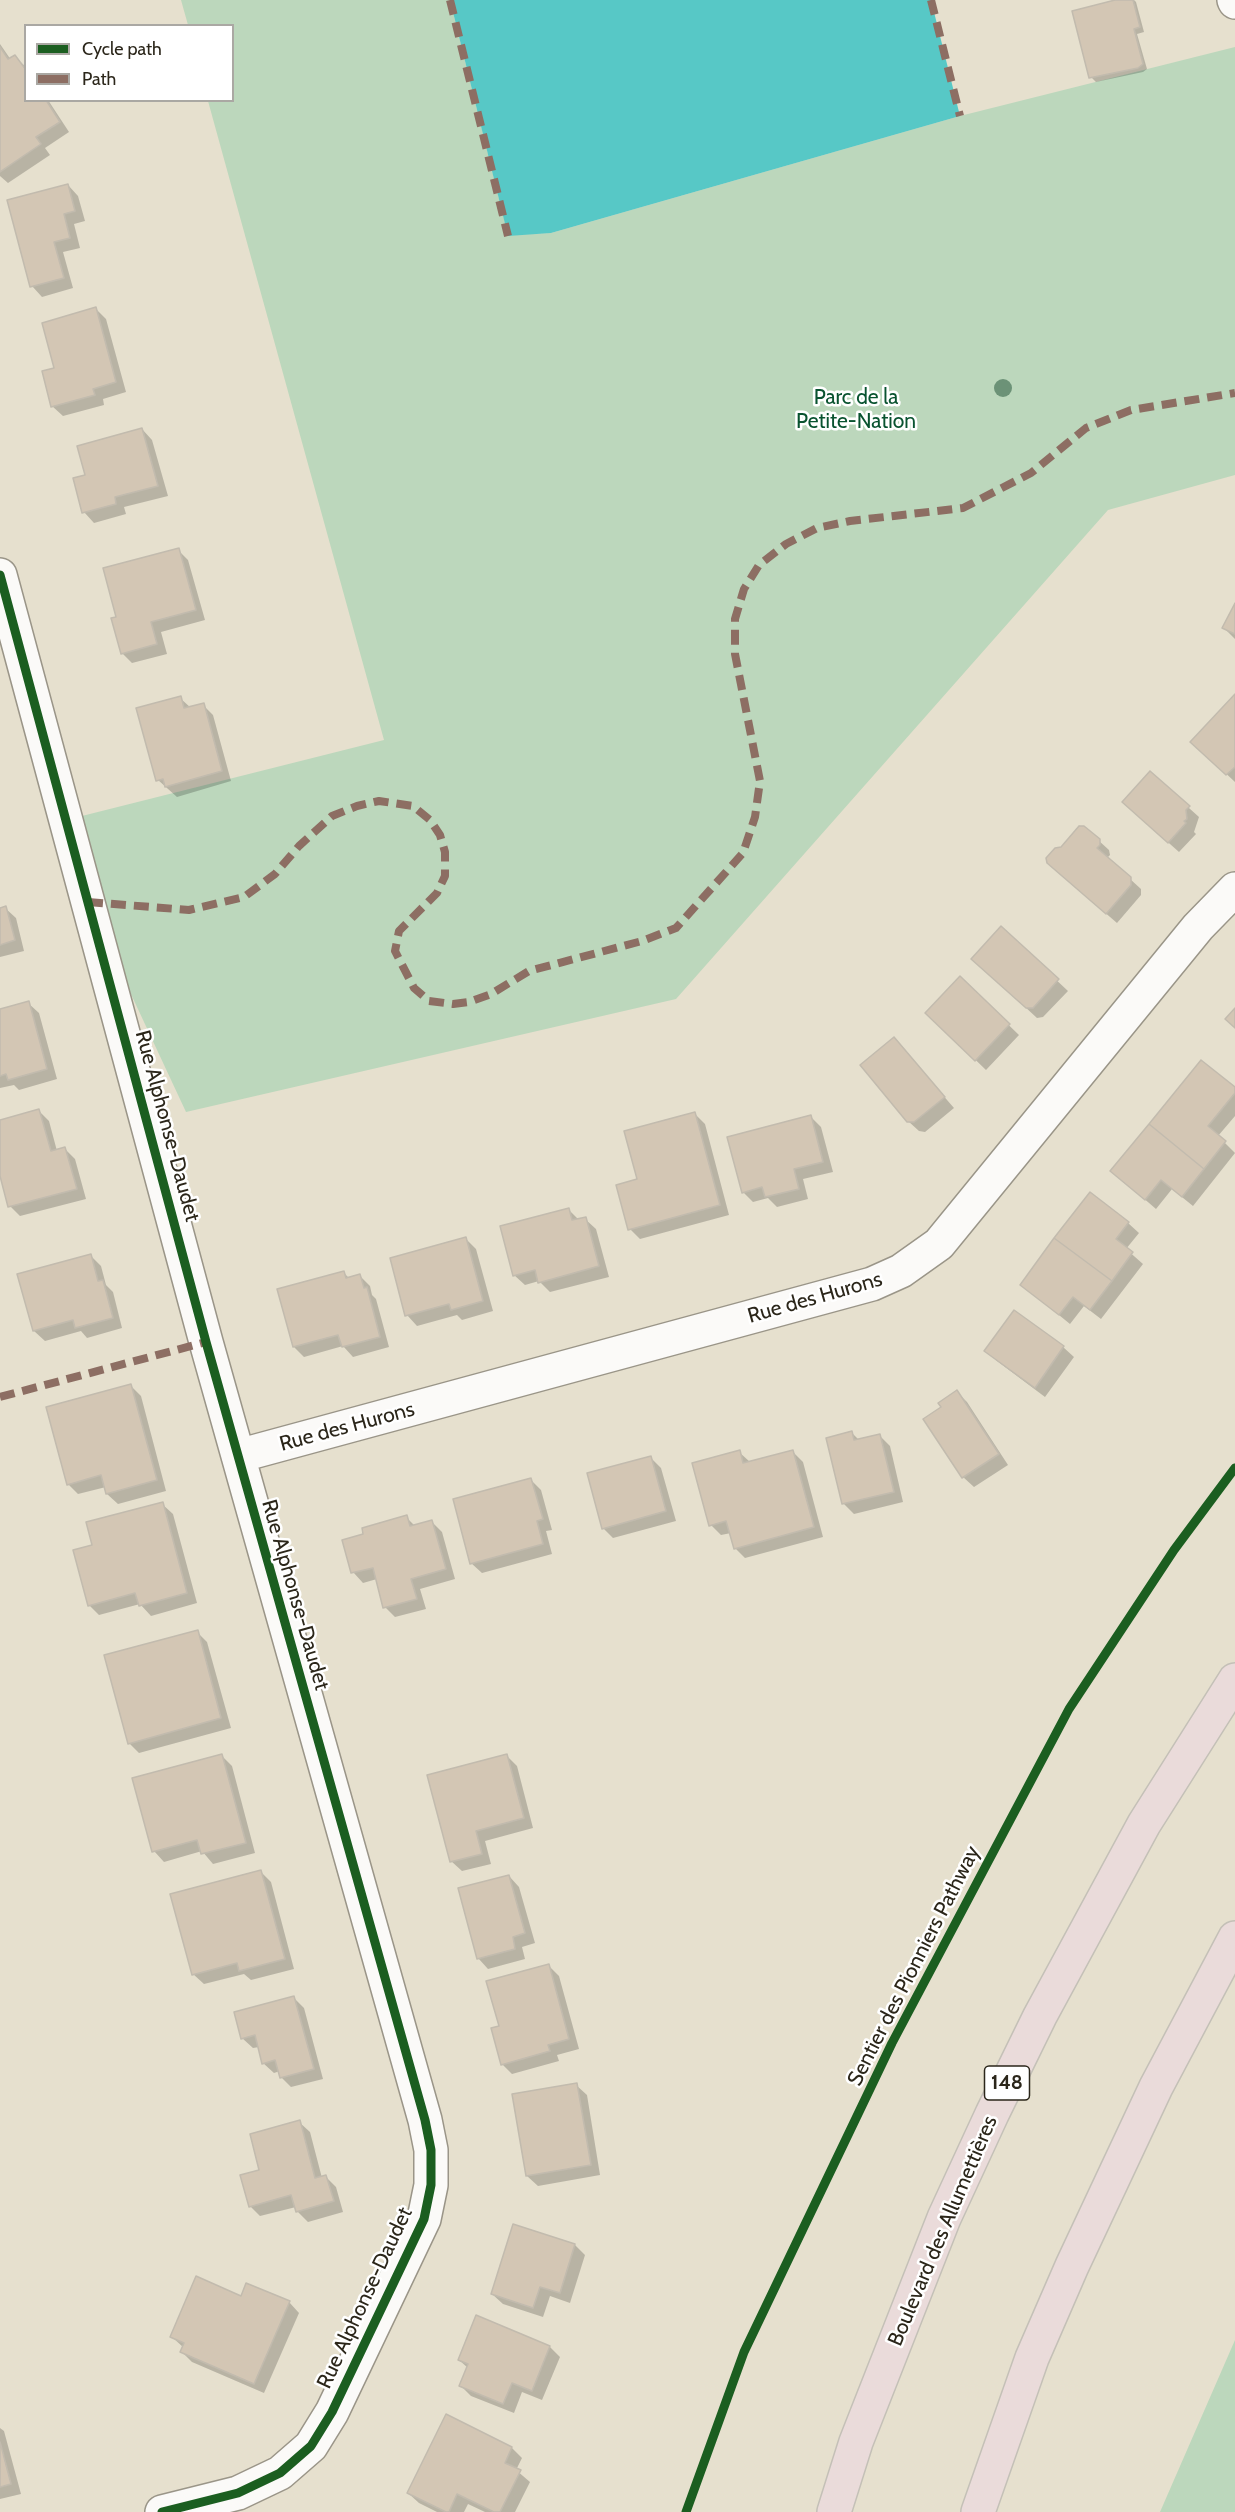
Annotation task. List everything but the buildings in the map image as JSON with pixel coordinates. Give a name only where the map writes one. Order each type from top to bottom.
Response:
[{"type":"highway","name":"Boulevard des Allumettières","points":[[834,2512],[856,2442],[944,2218],[992,2114],[1040,2016],[1144,1824],[1235,1680]]},
{"type":"highway","points":[[978,2512],[1032,2358],[1068,2276],[1156,2087],[1235,1938]]},
{"type":"street","name":"Rue Alphonse-Daudet","points":[[0,575],[238,1456],[425,2120],[431,2150],[431,2185],[424,2219],[332,2412],[311,2446],[280,2473],[238,2493],[162,2512]]},
{"type":"street","name":"Rue des Hurons","points":[[238,1456],[872,1284],[901,1271],[939,1244],[1198,927],[1235,889]]},
{"type":"green space","name":"Parc de la Petite-Nation","points":[[181,0],[450,0],[508,235],[551,233],[960,116],[1235,47],[1235,475],[1108,510],[676,999],[186,1112],[88,902],[66,820],[384,740],[208,102],[234,102],[234,24],[188,24]]},
{"type":"green space","points":[[1235,2340],[1235,2512],[1160,2512]]},
{"type":"water","points":[[450,0],[931,0],[960,116],[551,233],[508,236]]},
{"type":"marked path","points":[[450,0],[508,236]]},
{"type":"marked path","points":[[931,0],[960,116]]},
{"type":"marked path","points":[[88,902],[189,910],[244,897],[275,874],[299,846],[332,816],[357,806],[379,801],[413,806],[430,820],[440,835],[445,852],[445,876],[437,893],[399,931],[395,951],[414,988],[429,1001],[453,1004],[469,1002],[491,994],[529,971],[642,941],[676,928],[743,853],[755,817],[760,781],[735,654],[735,619],[744,589],[759,565],[786,544],[817,528],[850,521],[963,508],[1031,473],[1086,428],[1131,410],[1235,393]]},
{"type":"marked path","points":[[0,1397],[206,1342]]},
{"type":"cycle path","points":[[0,575],[206,1342],[425,2120],[431,2150],[431,2185],[424,2219],[332,2412],[311,2446],[280,2473],[238,2493],[162,2512]]},
{"type":"cycle path","name":"Sentier des Pionniers Pathway","points":[[686,2512],[744,2352],[892,2043],[1069,1709],[1174,1550],[1235,1468]]}]
